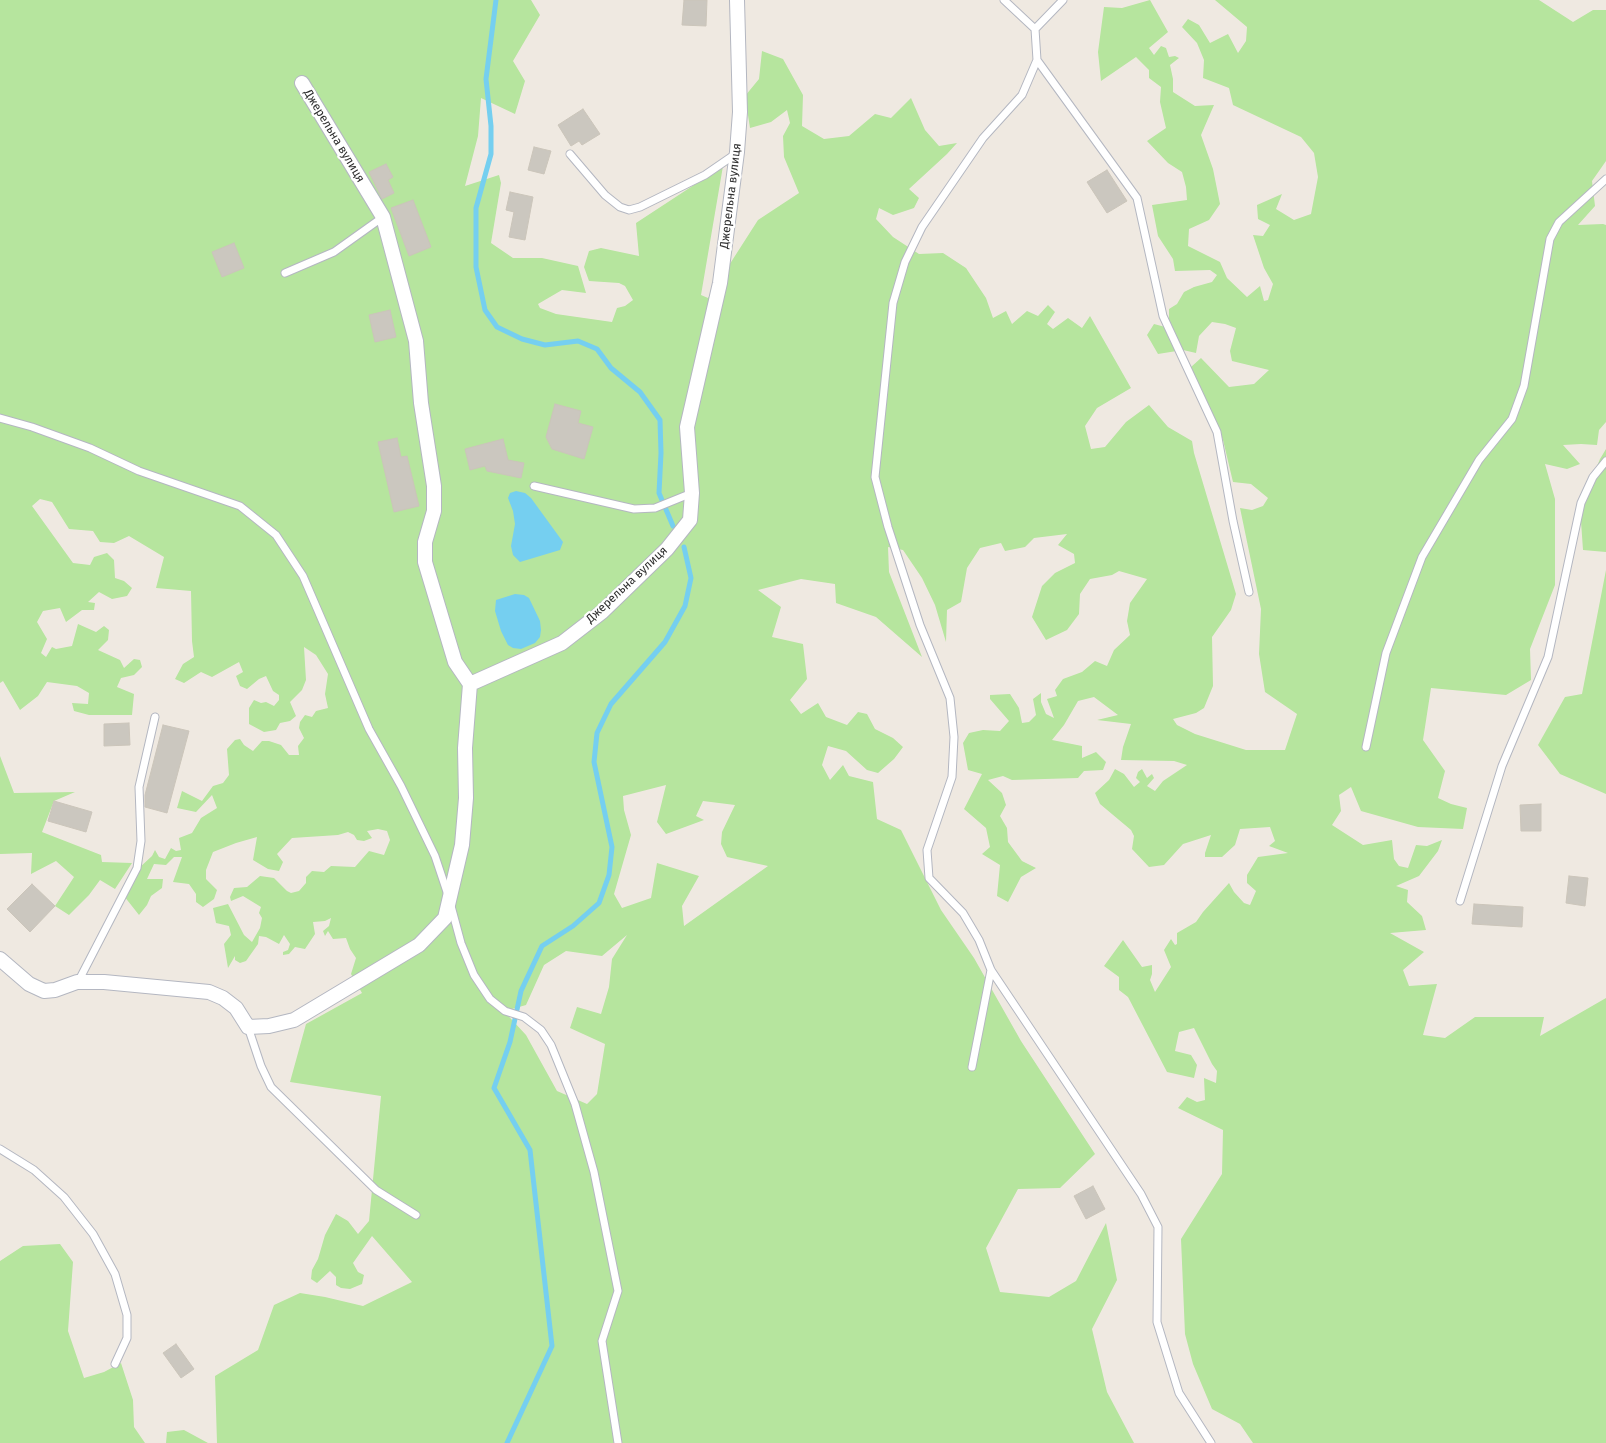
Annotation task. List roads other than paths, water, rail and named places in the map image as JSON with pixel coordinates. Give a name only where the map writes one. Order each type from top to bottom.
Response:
[{"type":"street","name":"Джерельна вулиця","points":[[302,84],[383,217],[416,341],[421,403],[434,486],[434,510],[425,542],[425,562],[455,662],[470,684],[562,643],[602,612],[667,549],[690,520],[692,493],[687,427],[720,283],[737,152],[740,112],[737,0]]},
{"type":"street","points":[[0,960],[29,984],[44,991],[55,990],[77,982],[104,982],[209,992],[223,998],[236,1008],[248,1027],[269,1026],[294,1020],[419,945],[445,918],[462,845],[466,798],[465,748],[470,684]]},
{"type":"lane","points":[[1004,0],[1035,28],[1036,60],[1022,94],[983,138],[922,227],[905,262],[893,303],[875,478],[888,527],[920,625],[950,698],[954,737],[952,776],[928,850],[930,878],[963,913],[979,940],[991,970],[1141,1194],[1158,1227],[1157,1322],[1179,1392],[1210,1443]]},
{"type":"lane","points":[[1035,28],[1063,0]]},
{"type":"lane","points":[[1036,60],[1137,198],[1163,316],[1217,432],[1233,521],[1249,592]]},
{"type":"lane","points":[[570,154],[605,196],[620,207],[630,210],[640,207],[705,175],[737,152]]},
{"type":"lane","points":[[1366,747],[1386,653],[1422,557],[1479,460],[1512,419],[1524,386],[1550,239],[1560,222],[1606,179]]},
{"type":"lane","points":[[285,273],[334,252],[383,217]]},
{"type":"lane","points":[[0,418],[90,448],[139,471],[240,506],[276,535],[303,576],[369,729],[401,786],[435,856],[461,943],[474,976],[490,999],[506,1011],[524,1017],[541,1030],[551,1045],[575,1104],[594,1172],[618,1291],[602,1341],[618,1443]]},
{"type":"lane","points":[[1460,901],[1502,766],[1548,657],[1581,502],[1593,477],[1606,461]]},
{"type":"lane","points":[[534,486],[634,509],[654,508],[692,493]]},
{"type":"lane","points":[[77,982],[137,868],[142,841],[139,787],[155,717]]},
{"type":"lane","points":[[972,1067],[991,970]]},
{"type":"lane","points":[[248,1027],[261,1066],[271,1087],[376,1190],[416,1216]]},
{"type":"lane","points":[[0,1149],[34,1170],[64,1197],[92,1234],[115,1274],[127,1315],[128,1338],[115,1364]]},
{"type":"water","points":[[516,491],[525,493],[531,498],[563,542],[560,550],[520,562],[513,555],[511,546],[515,524],[508,498],[510,493]]},
{"type":"water","points":[[515,594],[524,595],[529,598],[540,621],[541,630],[540,637],[535,643],[521,649],[508,645],[501,631],[495,611],[496,600]]},
{"type":"waterway","points":[[496,0],[486,79],[491,126],[491,154],[476,208],[476,267],[485,310],[497,327],[522,339],[545,345],[578,341],[597,349],[611,368],[640,392],[660,420],[659,493],[673,526]]},
{"type":"waterway","points":[[507,1443],[552,1346],[530,1150],[494,1088],[510,1042],[521,991],[542,946],[573,926],[599,903],[609,875],[612,847],[594,762],[597,733],[611,704],[665,642],[685,606],[691,578],[684,547]]}]
